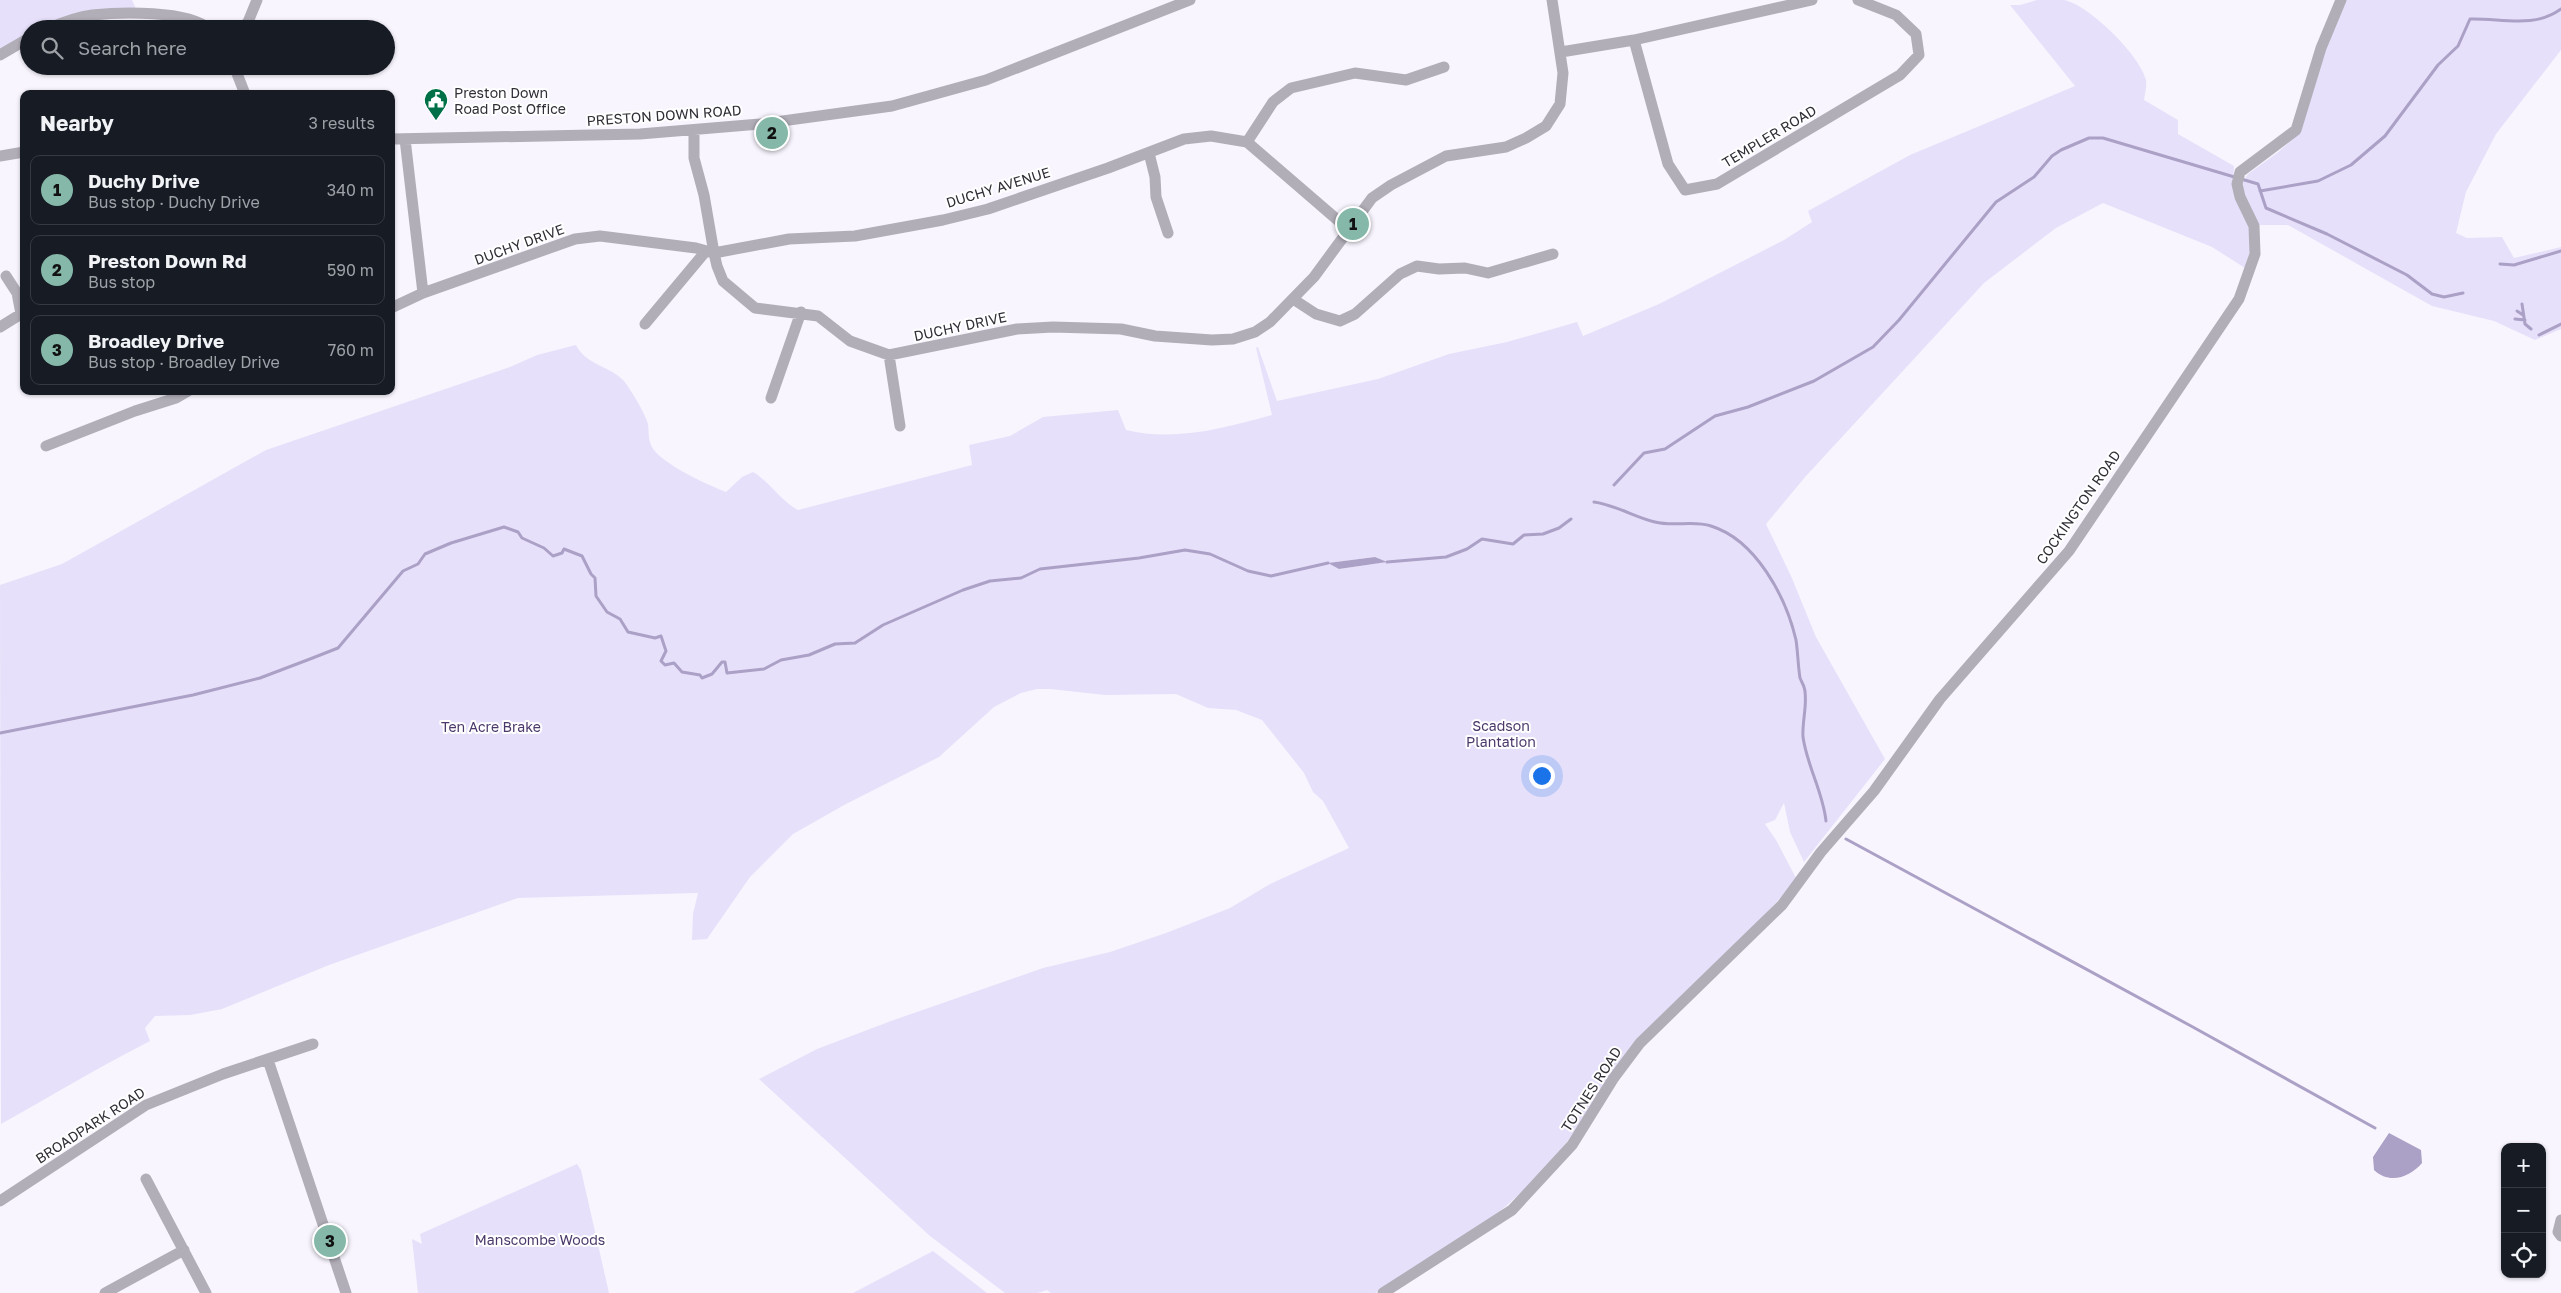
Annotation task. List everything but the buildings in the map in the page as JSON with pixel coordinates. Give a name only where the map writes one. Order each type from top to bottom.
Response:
[{"type":"street","points":[[249,20],[257,0]]},
{"type":"street","name":"PRESTON DOWN ROAD","points":[[395,139],[601,136],[694,130],[843,114],[922,99],[1012,71],[1190,0]]},
{"type":"street","name":"DUCHY DRIVE","points":[[889,356],[1017,329],[1053,327],[1121,329],[1155,336],[1212,340],[1233,339],[1255,332],[1270,322],[1314,277],[1372,198],[1446,156],[1506,146],[1526,138],[1546,126],[1560,104],[1563,73],[1552,0]]},
{"type":"street","points":[[1561,52],[1634,40],[1812,0]]},
{"type":"street","name":"TEMPLER ROAD","points":[[1634,40],[1668,164],[1685,190],[1717,184],[1900,75],[1919,55],[1916,34],[1896,15],[1858,0]]},
{"type":"street","name":"COCKINGTON ROAD","points":[[1841,828],[1874,791],[1940,699],[2069,551],[2239,299],[2255,254],[2254,226],[2236,184],[2240,172],[2296,130],[2321,48],[2341,0]]},
{"type":"street","points":[[75,20],[91,15],[138,13],[161,14],[190,20]]},
{"type":"street","points":[[0,55],[20,43]]},
{"type":"street","points":[[1348,229],[1247,142],[1274,102],[1292,88],[1355,74],[1406,80],[1444,67]]},
{"type":"street","points":[[238,75],[243,90]]},
{"type":"street","points":[[694,130],[694,158],[704,195],[710,252],[723,280],[755,308],[801,312],[818,316],[850,341],[889,356],[900,426]]},
{"type":"street","name":"DUCHY AVENUE","points":[[710,252],[789,240],[854,236],[943,220],[988,208],[1149,153],[1184,139],[1210,136],[1247,142]]},
{"type":"street","points":[[405,139],[423,293]]},
{"type":"street","points":[[0,156],[20,153]]},
{"type":"street","points":[[1149,153],[1155,177],[1156,197],[1168,233]]},
{"type":"street","name":"DUCHY DRIVE","points":[[395,306],[423,293],[575,239],[600,236],[710,252]]},
{"type":"street","points":[[645,324],[710,252]]},
{"type":"street","points":[[1293,299],[1316,314],[1340,321],[1355,314],[1400,274],[1417,266],[1439,269],[1465,268],[1488,273],[1553,254]]},
{"type":"street","points":[[6,276],[17,293],[20,304]]},
{"type":"street","points":[[771,398],[801,312]]},
{"type":"street","points":[[0,327],[20,317]]},
{"type":"street","points":[[46,446],[181,395]]},
{"type":"street","name":"TOTNES ROAD","points":[[1383,1293],[1512,1210],[1572,1145],[1632,1053],[1782,905],[1841,828]]},
{"type":"street","name":"BROADPARK ROAD","points":[[0,1201],[146,1105],[207,1080],[313,1044]]},
{"type":"street","points":[[268,1060],[346,1293]]},
{"type":"street","points":[[146,1179],[206,1293]]},
{"type":"street","points":[[2561,1220],[2558,1232],[2561,1236]]},
{"type":"street","points":[[105,1293],[184,1250]]},
{"type":"green space","points":[[0,0],[132,0],[138,13],[91,15],[75,20],[20,20],[20,43],[0,55]]},
{"type":"green space","points":[[2037,0],[2064,0],[2087,11],[2112,32],[2142,70],[2146,80],[2144,100],[2178,120],[2178,134],[2234,166],[2234,185],[2251,231],[2250,247],[2245,268],[2212,247],[2103,203],[2056,228],[1984,283],[1806,476],[1766,524],[1791,576],[1816,637],[1885,759],[1804,862],[1790,832],[1784,803],[1775,820],[1765,824],[1776,840],[1796,878],[1787,891],[1608,1079],[1557,1157],[1532,1183],[1498,1213],[1375,1293],[1051,1293],[1047,1290],[1038,1293],[1005,1293],[930,1236],[759,1079],[817,1049],[891,1021],[1043,968],[1110,952],[1230,908],[1270,884],[1349,848],[1323,801],[1313,792],[1304,773],[1262,720],[1236,710],[1208,708],[1176,694],[1105,695],[1037,689],[1021,693],[994,707],[939,757],[846,804],[793,834],[750,877],[707,939],[692,940],[693,914],[698,893],[518,898],[329,965],[222,1009],[190,1015],[155,1016],[145,1028],[150,1041],[1,1124],[0,585],[62,564],[266,450],[510,367],[537,355],[576,345],[586,357],[624,381],[638,402],[646,419],[652,447],[664,460],[685,473],[726,492],[742,477],[753,472],[786,502],[798,510],[972,465],[969,445],[1010,436],[1043,417],[1118,410],[1126,430],[1162,435],[1218,429],[1272,415],[1256,348],[1258,347],[1277,401],[1378,379],[1449,354],[1507,342],[1577,322],[1583,336],[1659,304],[1784,240],[1812,222],[1808,211],[1910,155],[2075,86],[2010,5],[2020,5]],"holes":[[[1375,557],[1385,562],[1340,569],[1329,563]]]},
{"type":"green space","points":[[2345,0],[2561,0],[2561,50],[2496,134],[2466,192],[2456,233],[2467,238],[2502,237],[2514,258],[2561,247],[2561,329],[2535,340],[2494,321],[2432,306],[2288,225],[2257,225],[2244,196],[2242,184],[2248,174],[2300,133],[2325,48]]},
{"type":"green space","name":"Manscombe Woods","points":[[577,1164],[581,1170],[609,1293],[418,1293],[412,1239],[422,1244],[420,1234]]},
{"type":"green space","points":[[933,1251],[987,1293],[853,1293]]},
{"type":"shaded area","points":[[1375,557],[1387,562],[1339,569],[1328,563]]},
{"type":"shaded area","points":[[2389,1133],[2421,1150],[2422,1163],[2412,1172],[2400,1177],[2387,1177],[2380,1175],[2374,1170],[2373,1157]]},
{"type":"waterway","points":[[2260,191],[2318,181],[2351,165],[2385,136],[2438,65],[2458,46],[2470,19],[2529,21],[2551,15],[2561,9]]},
{"type":"waterway","points":[[1614,485],[1644,453],[1665,449],[1715,416],[1748,407],[1814,381],[1873,347],[1899,320],[1996,202],[2034,177],[2052,156],[2089,138],[2103,138],[2258,184],[2266,208],[2327,234],[2407,275],[2432,294],[2444,297],[2463,293]]},
{"type":"waterway","points":[[2500,264],[2514,265],[2561,251]]},
{"type":"waterway","points":[[2522,304],[2525,324],[2531,329]]},
{"type":"waterway","points":[[2517,311],[2523,315]]},
{"type":"waterway","points":[[2515,319],[2525,320]]},
{"type":"waterway","points":[[2539,335],[2561,324]]},
{"type":"waterway","points":[[1594,502],[1655,522],[1711,526],[1727,533],[1742,544],[1767,572],[1785,606],[1796,640],[1800,678],[1805,698],[1803,737],[1822,800],[1826,821]]},
{"type":"waterway","points":[[1387,562],[1446,557],[1467,549],[1482,539],[1513,544],[1524,535],[1543,534],[1559,528],[1571,519]]},
{"type":"waterway","points":[[0,733],[193,695],[260,678],[338,648],[403,571],[418,564],[425,554],[451,543],[504,527],[518,532],[522,538],[544,548],[553,556],[562,553],[564,549],[582,556],[595,578],[596,596],[607,612],[620,619],[628,632],[655,638],[661,636],[666,651],[661,661],[665,665],[674,663],[682,672],[700,675],[702,678],[712,674],[722,662],[725,662],[727,673],[764,669],[781,660],[809,655],[835,644],[855,643],[883,625],[963,590],[990,581],[1021,578],[1040,569],[1139,558],[1185,550],[1210,554],[1248,571],[1271,576],[1328,563]]},
{"type":"waterway","points":[[1846,839],[2375,1128]]},
{"type":"place","name":"Preston Down Road Post Office","points":[[436,121]]},
{"type":"place","name":"Preston Down Rd","points":[[772,133]]},
{"type":"place","name":"Duchy Drive","points":[[1353,224]]},
{"type":"place","name":"Broadley Drive","points":[[330,1241]]},
{"type":"park label","name":"Ten Acre Brake","points":[[491,726]]},
{"type":"park label","name":"Scadson Plantation","points":[[1501,734]]}]
